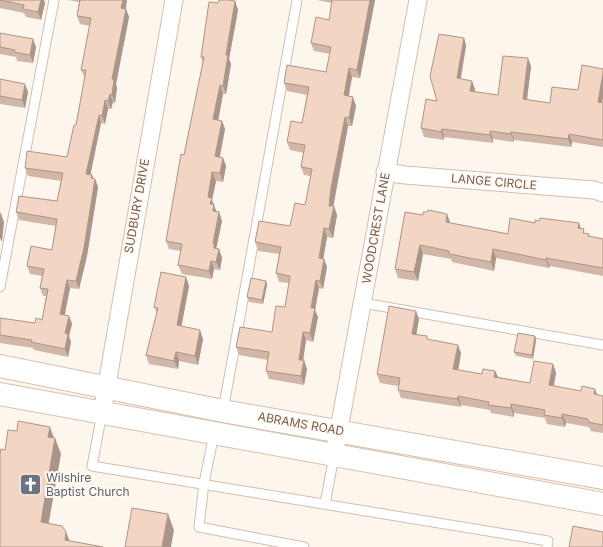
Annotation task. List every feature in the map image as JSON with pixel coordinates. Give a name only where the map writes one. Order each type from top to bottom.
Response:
[{"type":"main road","name":"ABRAMS ROAD","points":[[0,366],[223,411],[338,430],[603,478]]},
{"type":"main road","name":"ABRAMS ROAD","points":[[0,394],[603,504]]},
{"type":"street","name":"SUDBURY DRIVE","points":[[102,413],[105,387],[174,0]]},
{"type":"street","name":"WOODCREST LANE","points":[[334,456],[363,303],[385,172],[418,0]]},
{"type":"street","name":"LANGE CIRCLE","points":[[385,172],[405,175],[586,190],[603,193]]},
{"type":"lane","points":[[0,288],[54,0]]},
{"type":"lane","points":[[223,411],[297,0]]},
{"type":"lane","points":[[363,303],[603,345]]},
{"type":"lane","points":[[102,413],[92,466],[204,483],[548,541],[547,547]]},
{"type":"lane","points":[[214,434],[204,483],[199,527],[304,547]]},
{"type":"lane","points":[[325,504],[334,456]]},
{"type":"building","points":[[0,0],[41,0],[38,12],[23,9],[24,5]]},
{"type":"building","points":[[80,0],[123,0],[121,8],[126,9],[112,79],[114,80],[112,95],[110,94],[108,101],[105,100],[102,116],[99,115],[86,174],[92,175],[91,178],[95,179],[84,248],[76,281],[67,280],[60,314],[69,316],[65,333],[68,334],[65,349],[31,342],[32,340],[0,335],[0,318],[35,323],[36,318],[42,320],[48,289],[40,288],[44,269],[27,266],[31,246],[52,250],[57,219],[16,212],[19,196],[57,201],[63,173],[25,168],[27,151],[67,157],[74,125],[76,125],[86,70],[81,70],[91,18],[77,16]]},
{"type":"building","points":[[219,0],[235,1],[226,55],[228,55],[223,86],[220,85],[213,119],[222,121],[215,156],[223,158],[220,173],[212,172],[208,197],[212,198],[210,204],[214,204],[213,211],[219,212],[213,243],[214,248],[219,249],[216,262],[211,261],[209,271],[178,265],[182,244],[166,241],[181,154],[184,155],[204,57],[201,57],[209,2],[218,3]]},
{"type":"building","points":[[332,0],[370,0],[357,70],[349,68],[344,95],[353,97],[349,118],[345,117],[331,188],[329,206],[334,206],[329,229],[324,228],[319,258],[324,259],[320,281],[316,280],[311,308],[315,308],[310,333],[303,332],[299,360],[304,360],[301,376],[266,371],[269,352],[236,347],[240,327],[272,332],[276,306],[285,307],[290,276],[276,273],[281,247],[255,242],[259,221],[290,226],[295,203],[305,205],[312,169],[301,167],[305,145],[287,142],[291,121],[302,123],[309,87],[284,83],[287,65],[326,72],[331,47],[311,43],[316,17],[329,20]]},
{"type":"building","points":[[0,33],[33,39],[30,55],[14,52],[15,50],[0,47]]},
{"type":"building","points":[[439,34],[464,38],[457,78],[472,81],[470,91],[498,95],[503,56],[528,58],[523,99],[550,103],[552,87],[578,90],[582,65],[603,69],[598,102],[603,103],[603,140],[569,134],[568,139],[511,132],[511,134],[490,131],[490,135],[442,129],[441,132],[421,128],[426,99],[437,101],[430,76]]},
{"type":"building","points":[[0,79],[25,84],[22,100],[0,96]]},
{"type":"building","points":[[428,210],[447,214],[446,222],[508,234],[510,218],[535,223],[535,220],[539,221],[540,218],[579,223],[578,228],[584,229],[583,233],[589,234],[588,236],[603,239],[603,268],[546,258],[546,260],[493,249],[491,262],[449,254],[449,251],[420,245],[414,272],[395,269],[405,212],[423,215],[423,212],[427,212]]},
{"type":"building","points":[[161,272],[186,277],[177,325],[200,330],[195,356],[176,352],[174,361],[146,355],[158,308],[154,307]]},
{"type":"building","points":[[251,278],[266,281],[262,300],[247,297]]},
{"type":"building","points":[[389,306],[416,311],[412,334],[427,336],[427,339],[458,345],[453,369],[482,374],[483,369],[495,371],[494,377],[530,383],[534,361],[553,364],[549,385],[581,391],[582,386],[595,389],[594,394],[603,396],[603,425],[588,422],[588,419],[562,414],[562,418],[544,415],[545,410],[511,404],[511,408],[488,405],[489,402],[458,396],[457,399],[398,390],[400,378],[377,374]]},
{"type":"building","points":[[518,333],[535,336],[532,355],[514,352]]},
{"type":"building","name":"Wilshire Baptist Church","points":[[18,421],[50,427],[48,437],[55,438],[41,522],[62,526],[66,532],[65,540],[103,547],[0,547],[0,454],[1,449],[5,450],[8,430],[17,431]]},
{"type":"building","points":[[132,508],[168,514],[162,547],[125,547]]},
{"type":"building","points":[[573,526],[603,532],[603,547],[569,547]]},
{"type":"place","name":"Wilshire Baptist Church","points":[[30,485]]}]
